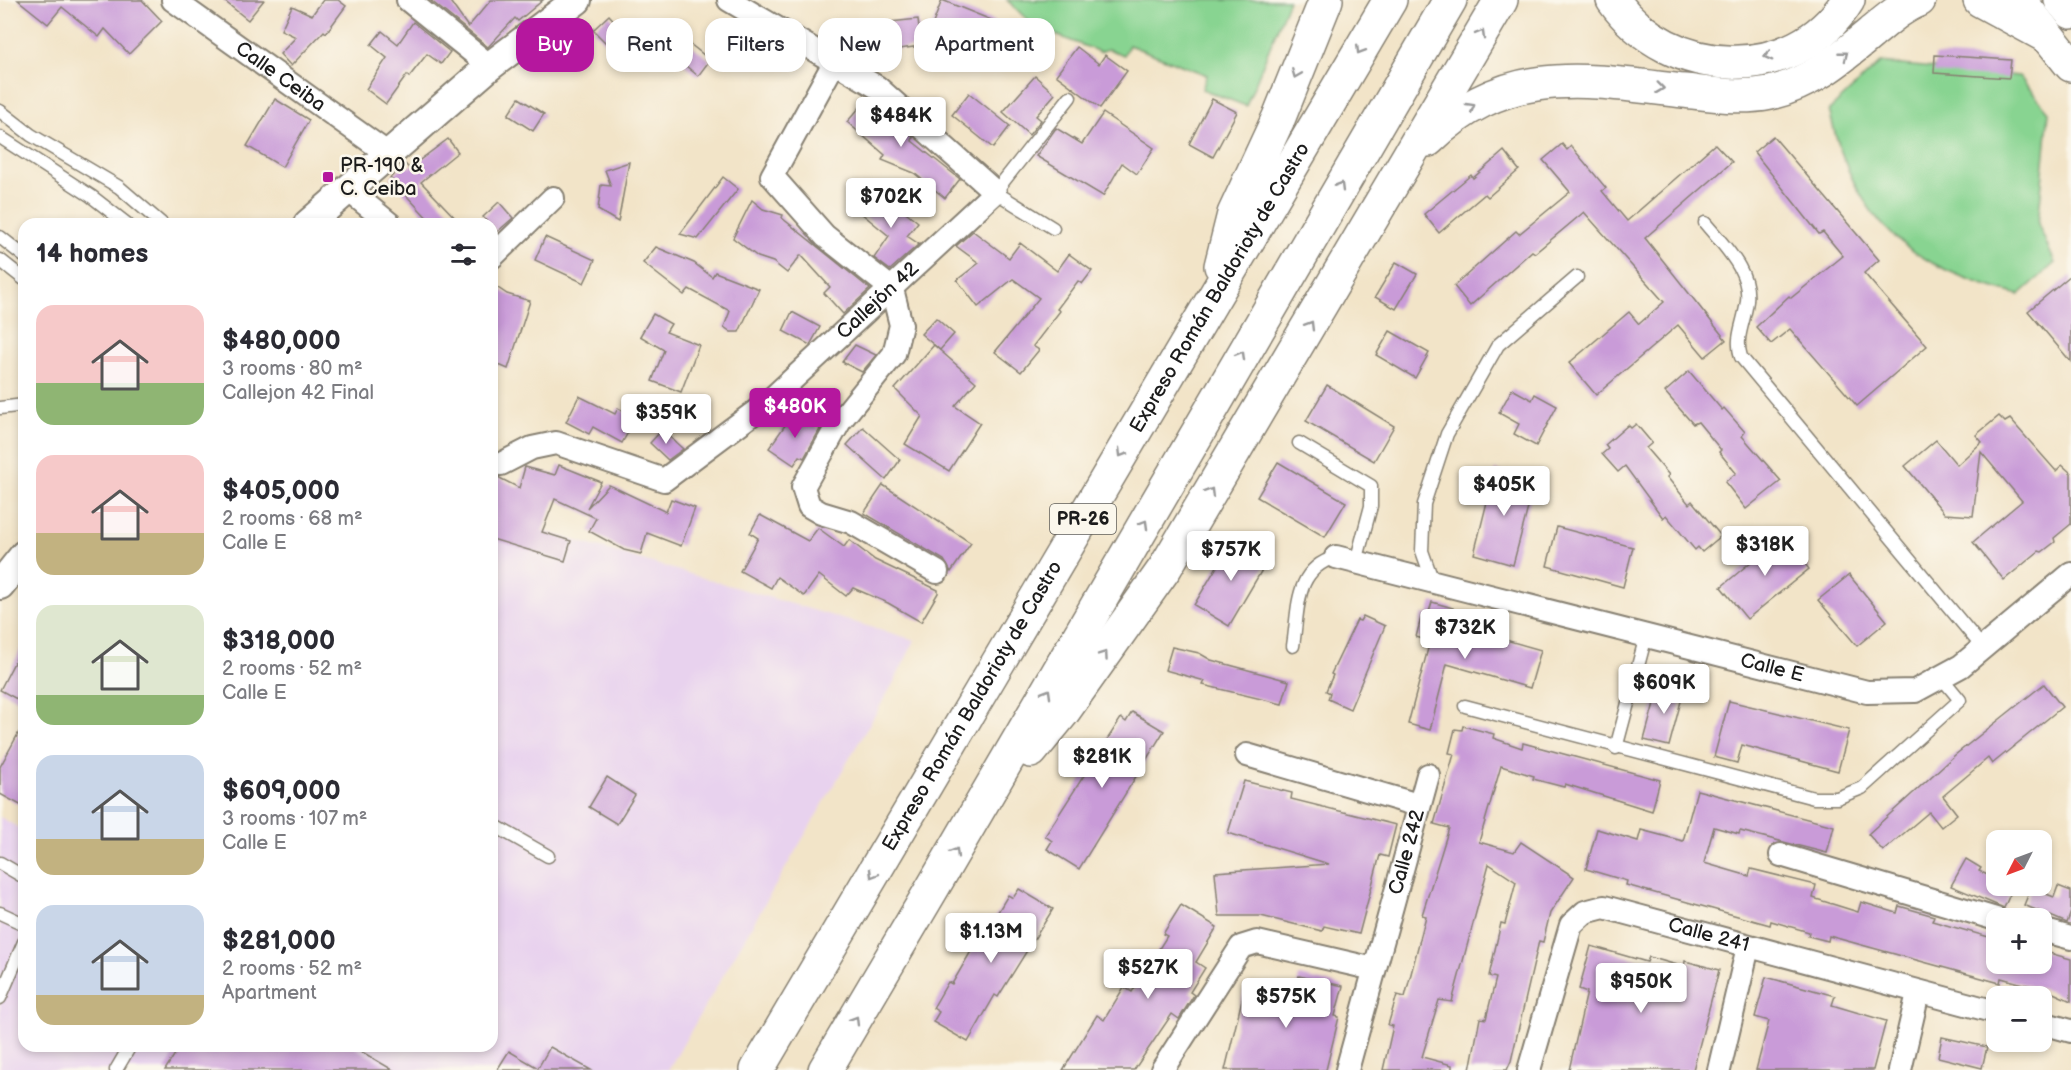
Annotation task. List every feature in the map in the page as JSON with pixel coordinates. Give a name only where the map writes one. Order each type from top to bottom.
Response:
[{"type":"main road","points":[[1211,303],[1234,214],[1279,117],[1326,0]]},
{"type":"main road","name":"Expreso Román Baldorioty de Castro","points":[[757,1070],[1390,0]]},
{"type":"main road","name":"PR-26","points":[[825,1070],[976,816],[1257,327],[1450,0]]},
{"type":"main road","points":[[976,816],[1064,712],[1165,568],[1410,158],[1501,0]]},
{"type":"main road","points":[[1613,0],[1640,32],[1665,48],[1691,58],[1717,63],[1744,62],[1772,56],[1798,45],[1821,31],[1848,0]]},
{"type":"main road","points":[[1410,158],[1457,115],[1477,103],[1535,82],[1586,80],[1725,97],[1767,93],[1792,87],[1820,73],[1899,11],[1919,0]]},
{"type":"main road","points":[[1980,0],[2048,37]]},
{"type":"main road","points":[[2019,0],[2071,65]]},
{"type":"main road","points":[[2061,0],[2071,12]]},
{"type":"street","name":"Calle Ceiba","points":[[173,0],[387,153]]},
{"type":"street","points":[[408,0],[490,66]]},
{"type":"street","points":[[315,218],[490,66],[577,0]]},
{"type":"street","points":[[729,0],[818,53]]},
{"type":"street","points":[[829,72],[772,176],[825,236],[892,290],[901,325],[894,354],[840,421],[802,487],[809,506],[821,513],[851,522],[937,572]]},
{"type":"street","points":[[850,72],[877,87],[995,192]]},
{"type":"street","points":[[347,189],[383,218]]},
{"type":"street","name":"Callejón 42","points":[[501,464],[532,448],[556,443],[664,480],[767,403],[892,290],[995,192]]},
{"type":"street","points":[[498,250],[553,198]]},
{"type":"street","name":"Calle E","points":[[1346,559],[1867,692],[1916,691],[1961,666],[2071,574]]},
{"type":"street","points":[[0,585],[18,562]]},
{"type":"street","name":"Calle 242","points":[[1248,755],[1418,805],[1347,1070]]},
{"type":"street","points":[[1418,805],[1428,775]]},
{"type":"street","points":[[1781,855],[1986,916]]},
{"type":"street","name":"Calle 241","points":[[1529,1070],[1571,925],[1585,912],[1604,907],[1986,1010]]},
{"type":"street","points":[[2052,933],[2071,938]]},
{"type":"street","points":[[1161,1070],[1241,948],[1257,942],[1374,969]]},
{"type":"street","points":[[1719,1070],[1748,947]]},
{"type":"street","points":[[1900,1070],[1918,993]]},
{"type":"street","points":[[2052,1025],[2071,1030]]},
{"type":"lane","points":[[1053,228],[995,192],[1070,97]]},
{"type":"lane","points":[[0,111],[31,135],[119,188],[155,218]]},
{"type":"lane","points":[[0,137],[91,196],[119,218]]},
{"type":"lane","points":[[1705,223],[1736,262],[1749,293],[1739,332],[1738,348],[1741,357],[1983,648]]},
{"type":"lane","points":[[0,237],[18,251]]},
{"type":"lane","points":[[0,260],[18,274]]},
{"type":"lane","points":[[1432,582],[1422,551],[1424,504],[1446,434],[1498,345],[1576,277]]},
{"type":"lane","points":[[0,408],[18,406]]},
{"type":"lane","points":[[1293,646],[1304,578],[1322,561],[1346,559],[1371,506],[1371,486],[1299,443]]},
{"type":"lane","points":[[1616,748],[1646,636]]},
{"type":"lane","points":[[1465,706],[1616,748],[1814,798],[1837,798],[1862,788],[1960,700],[1941,677]]},
{"type":"lane","points":[[498,827],[548,856]]},
{"type":"lane","points":[[0,863],[18,874]]},
{"type":"lane","points":[[0,913],[18,921]]},
{"type":"lane","points":[[0,998],[18,956]]},
{"type":"lane","points":[[116,1070],[126,1052]]},
{"type":"shaded area","points":[[498,518],[915,640],[894,682],[668,1070],[0,1070],[0,817],[18,828],[18,1052],[498,1052]]},
{"type":"green space","points":[[1007,0],[1289,0],[1246,106],[1202,89],[1207,75],[1129,45],[1124,55],[1108,49],[1100,52],[1055,35],[1055,18],[1026,18]]},
{"type":"green space","points":[[1880,63],[2019,76],[2049,112],[2038,224],[2055,263],[2019,295],[1946,270],[1917,254],[1892,235],[1872,211],[1854,183],[1840,150],[1829,110]]},
{"type":"building","points":[[18,0],[142,0],[162,21],[129,54],[105,29],[99,37],[62,7],[48,24]]},
{"type":"building","points":[[223,0],[264,0],[248,20]]},
{"type":"building","points":[[323,0],[338,0],[346,6],[326,33],[324,31],[291,66],[280,54],[296,37],[281,30],[292,6],[312,15]]},
{"type":"building","points":[[430,0],[449,0],[468,27],[491,0],[543,0],[522,18],[515,18],[488,47]]},
{"type":"building","points":[[942,0],[986,18],[935,18]]},
{"type":"building","points":[[609,15],[612,18],[606,18],[606,43],[594,29]]},
{"type":"building","points":[[914,19],[914,47],[902,49],[902,21]]},
{"type":"building","points":[[413,22],[450,52],[441,64],[427,54],[409,77],[407,75],[386,104],[366,89],[387,58],[371,45],[382,31],[398,44]]},
{"type":"building","points":[[693,46],[705,56],[705,67],[698,76],[693,72]]},
{"type":"building","points":[[1077,47],[1099,64],[1105,55],[1127,71],[1100,108],[1056,75]]},
{"type":"building","points":[[1935,55],[2011,60],[2009,78],[1934,73]]},
{"type":"building","points":[[1035,76],[1055,94],[1036,116],[1041,120],[1029,135],[1003,112]]},
{"type":"building","points":[[969,93],[1010,126],[993,148],[952,115]]},
{"type":"building","points":[[519,98],[544,114],[533,131],[508,115]]},
{"type":"building","points":[[868,98],[887,114],[881,120],[906,131],[913,137],[912,141],[960,179],[945,198],[914,173],[882,160],[885,155],[847,122]]},
{"type":"building","points":[[275,99],[309,120],[282,167],[247,146]]},
{"type":"building","points":[[1212,99],[1237,112],[1213,157],[1189,144]]},
{"type":"building","points":[[1103,113],[1154,148],[1137,174],[1122,163],[1103,196],[1036,156],[1056,128],[1082,144]]},
{"type":"building","points":[[1773,136],[1879,260],[1864,273],[1927,346],[1857,406],[1790,329],[1771,344],[1756,327],[1789,296],[1791,298],[1843,256],[1823,232],[1819,234],[1754,152]]},
{"type":"building","points":[[448,139],[458,152],[421,182],[455,218],[427,218],[390,178],[405,164],[409,168]]},
{"type":"building","points":[[1562,144],[1567,150],[1571,146],[1606,188],[1602,191],[1627,221],[1715,144],[1732,162],[1645,238],[1726,340],[1705,357],[1678,325],[1596,395],[1569,363],[1629,312],[1639,324],[1664,302],[1584,212],[1535,253],[1532,251],[1470,306],[1454,286],[1516,231],[1519,234],[1570,192],[1543,160]]},
{"type":"building","points":[[1504,151],[1519,170],[1488,197],[1485,194],[1439,233],[1424,214],[1471,175],[1473,178]]},
{"type":"building","points":[[629,162],[618,222],[598,210],[601,185],[611,186],[605,170]]},
{"type":"building","points":[[723,177],[738,189],[698,239],[680,234]]},
{"type":"building","points":[[879,190],[918,222],[907,236],[919,244],[890,270],[874,258],[889,236],[861,213]]},
{"type":"building","points":[[752,200],[763,209],[783,215],[782,218],[870,289],[843,314],[824,293],[830,287],[801,255],[787,273],[773,262],[758,257],[733,238]]},
{"type":"building","points":[[499,202],[513,218],[498,231],[498,218],[483,217]]},
{"type":"building","points":[[973,231],[1009,258],[1020,243],[1057,271],[1069,254],[1092,271],[1082,284],[1078,281],[1057,309],[1060,311],[1033,346],[1039,350],[1021,372],[995,352],[1039,298],[1013,279],[978,307],[957,280],[979,263],[956,246]]},
{"type":"building","points":[[545,237],[595,260],[584,283],[535,260]]},
{"type":"building","points":[[656,247],[694,263],[712,277],[715,272],[759,289],[739,332],[731,332],[724,327],[730,311],[689,289],[684,295],[643,263]]},
{"type":"building","points":[[1396,262],[1417,274],[1396,309],[1375,297]]},
{"type":"building","points":[[2071,275],[2071,362],[2028,311]]},
{"type":"building","points":[[498,288],[507,294],[530,301],[508,369],[498,365]]},
{"type":"building","points":[[792,312],[820,327],[810,345],[783,331]]},
{"type":"building","points":[[653,314],[671,324],[666,332],[699,345],[681,392],[652,381],[664,350],[640,336]]},
{"type":"building","points":[[936,318],[954,334],[940,350],[921,334]]},
{"type":"building","points":[[1390,331],[1429,353],[1415,378],[1376,355]]},
{"type":"building","points":[[855,345],[876,355],[862,372],[842,362]]},
{"type":"building","points":[[934,345],[976,382],[955,406],[980,423],[949,471],[905,444],[922,416],[895,389]]},
{"type":"building","points":[[1689,371],[1722,410],[1724,408],[1745,432],[1742,436],[1781,481],[1746,509],[1725,482],[1736,473],[1719,452],[1721,450],[1698,422],[1693,424],[1665,392]]},
{"type":"building","points":[[1327,385],[1394,426],[1374,461],[1306,421]]},
{"type":"building","points":[[1512,389],[1532,400],[1535,394],[1557,406],[1536,446],[1514,434],[1519,424],[1499,413]]},
{"type":"building","points":[[579,396],[615,414],[618,408],[636,418],[622,443],[593,427],[589,434],[566,422]]},
{"type":"building","points":[[795,411],[820,429],[804,458],[800,456],[794,465],[769,448]]},
{"type":"building","points":[[1999,416],[2005,422],[2010,419],[2056,471],[2062,465],[2071,473],[2071,524],[2054,538],[2055,542],[2042,552],[2039,551],[2004,580],[1973,542],[2022,501],[1981,452],[1973,516],[1945,514],[1905,466],[1936,440],[1957,465],[1982,442],[1976,435]]},
{"type":"building","points":[[1636,424],[1652,443],[1646,448],[1669,475],[1667,477],[1689,504],[1692,501],[1721,536],[1702,552],[1698,547],[1695,550],[1666,515],[1663,518],[1625,466],[1618,472],[1602,454],[1608,449],[1605,445],[1628,425],[1631,428]]},
{"type":"building","points":[[863,427],[900,460],[886,480],[847,445]]},
{"type":"building","points":[[662,430],[683,449],[668,460],[650,443]]},
{"type":"building","points":[[1278,462],[1346,502],[1325,537],[1257,497]]},
{"type":"building","points":[[559,465],[601,482],[587,508],[609,485],[666,512],[671,499],[695,508],[681,546],[647,533],[641,554],[624,550],[589,531],[596,518],[555,499],[542,532],[571,541],[565,561],[498,541],[498,477],[519,488],[525,467],[555,475]]},
{"type":"building","points":[[1495,470],[1535,481],[1513,565],[1474,554]]},
{"type":"building","points":[[883,485],[971,543],[951,572],[944,560],[864,513]]},
{"type":"building","points":[[760,515],[808,541],[818,528],[844,547],[849,540],[875,560],[938,590],[938,593],[921,622],[888,603],[853,588],[846,596],[819,575],[804,596],[777,577],[771,588],[740,571],[758,538],[750,533]]},
{"type":"building","points":[[1557,527],[1633,547],[1623,587],[1547,566]]},
{"type":"building","points":[[1783,535],[1809,569],[1747,619],[1721,587]]},
{"type":"building","points":[[1234,538],[1269,558],[1229,626],[1194,605]]},
{"type":"building","points":[[1849,575],[1887,621],[1857,646],[1818,600]]},
{"type":"building","points":[[1432,602],[1453,608],[1450,621],[1461,624],[1460,627],[1541,650],[1530,688],[1447,664],[1430,730],[1408,724],[1430,641],[1416,637],[1422,614],[1428,615]]},
{"type":"building","points":[[1363,616],[1385,626],[1350,709],[1328,699],[1330,693],[1326,691],[1333,675],[1331,674],[1357,620],[1360,621]]},
{"type":"building","points":[[1172,647],[1289,681],[1282,704],[1203,685],[1205,681],[1165,670]]},
{"type":"building","points":[[18,655],[18,700],[0,690]]},
{"type":"building","points":[[2044,684],[2062,707],[1992,764],[1988,758],[1943,796],[1957,814],[1941,827],[1929,812],[1883,851],[1868,834],[1955,755]]},
{"type":"building","points":[[1659,685],[1684,690],[1669,746],[1644,740]]},
{"type":"building","points":[[1729,701],[1849,730],[1838,771],[1742,745],[1737,763],[1714,757]]},
{"type":"building","points":[[1132,712],[1164,731],[1079,869],[1047,849],[1052,841],[1045,836],[1121,718],[1126,722]]},
{"type":"building","points":[[1463,726],[1494,734],[1493,738],[1522,748],[1523,743],[1660,780],[1652,811],[1565,784],[1564,787],[1533,779],[1534,776],[1501,766],[1479,842],[1514,852],[1521,842],[1574,877],[1550,913],[1543,942],[1539,941],[1511,1061],[1507,1070],[1470,1070],[1480,1018],[1486,1019],[1496,978],[1489,976],[1501,923],[1505,924],[1516,882],[1489,864],[1452,1002],[1439,1000],[1422,1057],[1452,1065],[1452,1070],[1383,1070],[1393,1026],[1388,1025],[1397,995],[1405,997],[1426,916],[1422,915],[1449,828],[1434,824],[1454,754],[1449,753],[1455,729],[1462,730]]},
{"type":"building","points":[[18,734],[18,804],[0,794],[0,767]]},
{"type":"building","points":[[607,777],[635,795],[617,824],[589,807]]},
{"type":"building","points":[[1244,781],[1292,793],[1291,799],[1396,825],[1388,857],[1380,855],[1359,934],[1324,926],[1322,931],[1261,916],[1219,916],[1215,872],[1329,864],[1228,833]]},
{"type":"building","points":[[1697,790],[1834,826],[1827,853],[1740,831],[1739,834],[1714,827],[1704,863],[1749,876],[1751,869],[1816,885],[1813,898],[1858,912],[1861,902],[1897,913],[1899,906],[1934,916],[1932,921],[1986,936],[1986,974],[2052,974],[2052,954],[2071,959],[2071,1001],[2052,992],[2052,986],[2031,986],[2001,978],[2000,983],[1829,936],[1828,941],[1808,936],[1809,932],[1771,921],[1770,925],[1626,885],[1627,881],[1586,869],[1597,829],[1638,841],[1641,830],[1683,841]]},
{"type":"building","points":[[1966,859],[1981,868],[1979,871],[1986,874],[1986,896],[2009,896],[2004,908],[1951,886]]},
{"type":"building","points":[[2058,886],[2071,891],[2071,912],[2067,923],[2052,917],[2052,908],[2031,908],[2024,905],[2028,896],[2054,897]]},
{"type":"building","points":[[1019,889],[1053,909],[998,997],[995,995],[968,1042],[933,1022],[939,1012],[933,1008],[948,982],[952,984],[977,941],[980,942],[1008,895],[1013,898]]},
{"type":"building","points":[[1181,905],[1217,927],[1196,962],[1205,968],[1190,992],[1194,995],[1179,1019],[1172,1014],[1134,1070],[1063,1070],[1097,1015],[1104,1020],[1124,987],[1132,992],[1167,936],[1163,934]]},
{"type":"building","points":[[1591,946],[1647,962],[1649,957],[1684,967],[1685,961],[1719,970],[1693,1070],[1569,1070],[1587,992],[1579,989]]},
{"type":"building","points":[[1299,976],[1343,986],[1335,1016],[1339,1017],[1326,1070],[1225,1070],[1245,987],[1294,999]]},
{"type":"building","points":[[1766,977],[1835,996],[1832,1005],[1886,1021],[1873,1070],[1756,1070],[1769,1021],[1755,1017]]},
{"type":"building","points":[[1942,1037],[1986,1047],[1982,1068],[1938,1057]]},
{"type":"building","points":[[550,1047],[591,1070],[497,1070],[509,1051],[538,1068]]},
{"type":"building","points":[[176,1052],[362,1052],[393,1070],[165,1070]]},
{"type":"place","name":"PR-190 & C. Ceiba","points":[[328,177]]}]
